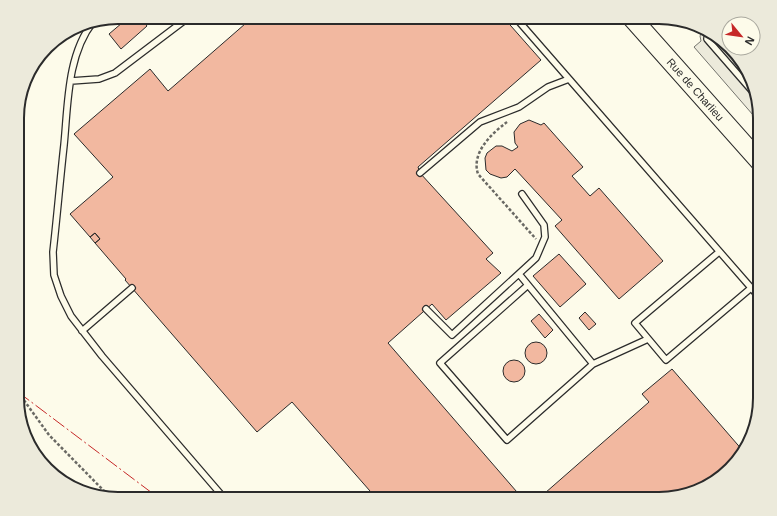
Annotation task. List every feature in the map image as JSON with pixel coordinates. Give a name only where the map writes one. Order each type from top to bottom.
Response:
[{"type":"main road","name":"Rue de Charlieu","points":[[637,24],[753,154]]},
{"type":"lane","points":[[71,81],[99,79],[116,73],[180,24]]},
{"type":"lane","points":[[521,24],[751,288],[666,360],[635,323],[719,252]]},
{"type":"lane","points":[[88,29],[77,50],[71,81],[53,252],[54,275],[61,296],[71,316],[82,331],[219,492]]},
{"type":"lane","points":[[707,38],[747,85]]},
{"type":"lane","points":[[420,173],[480,122],[518,108],[548,87],[569,79]]},
{"type":"lane","points":[[426,309],[452,336],[536,258],[545,238],[544,225],[522,194]]},
{"type":"lane","points":[[519,274],[593,364]]},
{"type":"lane","points":[[528,285],[440,363],[507,440],[593,364],[648,339]]},
{"type":"lane","points":[[82,331],[132,288]]},
{"type":"path","points":[[518,108],[517,114],[499,128],[485,144],[477,156],[475,165],[478,174],[542,245]]},
{"type":"path","points":[[24,401],[49,435],[104,491]]},
{"type":"shaded area","points":[[701,34],[721,47],[721,56],[730,56],[734,61],[746,82],[750,93],[753,115],[694,47],[701,41]]},
{"type":"building","points":[[121,24],[145,24],[147,26],[121,49],[109,34]]},
{"type":"building","points":[[245,24],[509,24],[541,60],[418,167],[420,173],[493,253],[486,259],[501,273],[446,320],[432,304],[388,343],[517,492],[371,492],[292,402],[257,432],[125,280],[126,279],[95,243],[100,239],[95,233],[90,237],[70,214],[113,177],[74,134],[150,69],[168,91]]},
{"type":"building","points":[[529,120],[541,125],[544,123],[583,167],[572,176],[590,196],[599,188],[663,261],[619,299],[555,226],[562,220],[515,169],[507,177],[501,178],[490,174],[486,170],[485,158],[487,153],[496,146],[502,146],[512,151],[518,147],[515,143],[514,132],[520,124]]},
{"type":"building","points":[[95,233],[100,239],[95,243],[90,237]]},
{"type":"building","points":[[559,254],[586,284],[560,307],[533,276]]},
{"type":"building","points":[[585,312],[596,324],[589,330],[579,318]]},
{"type":"building","points":[[539,314],[553,330],[545,338],[531,321]]},
{"type":"building","points":[[536,342],[544,345],[547,353],[544,361],[536,364],[528,361],[525,353],[528,345]]},
{"type":"building","points":[[514,360],[522,363],[525,371],[522,379],[514,382],[506,379],[503,371],[506,363]]},
{"type":"building","points":[[672,369],[739,446],[726,465],[716,473],[695,485],[684,489],[666,492],[546,492],[649,402],[642,394]]},
{"type":"power","points":[[24,397],[151,492]]}]
